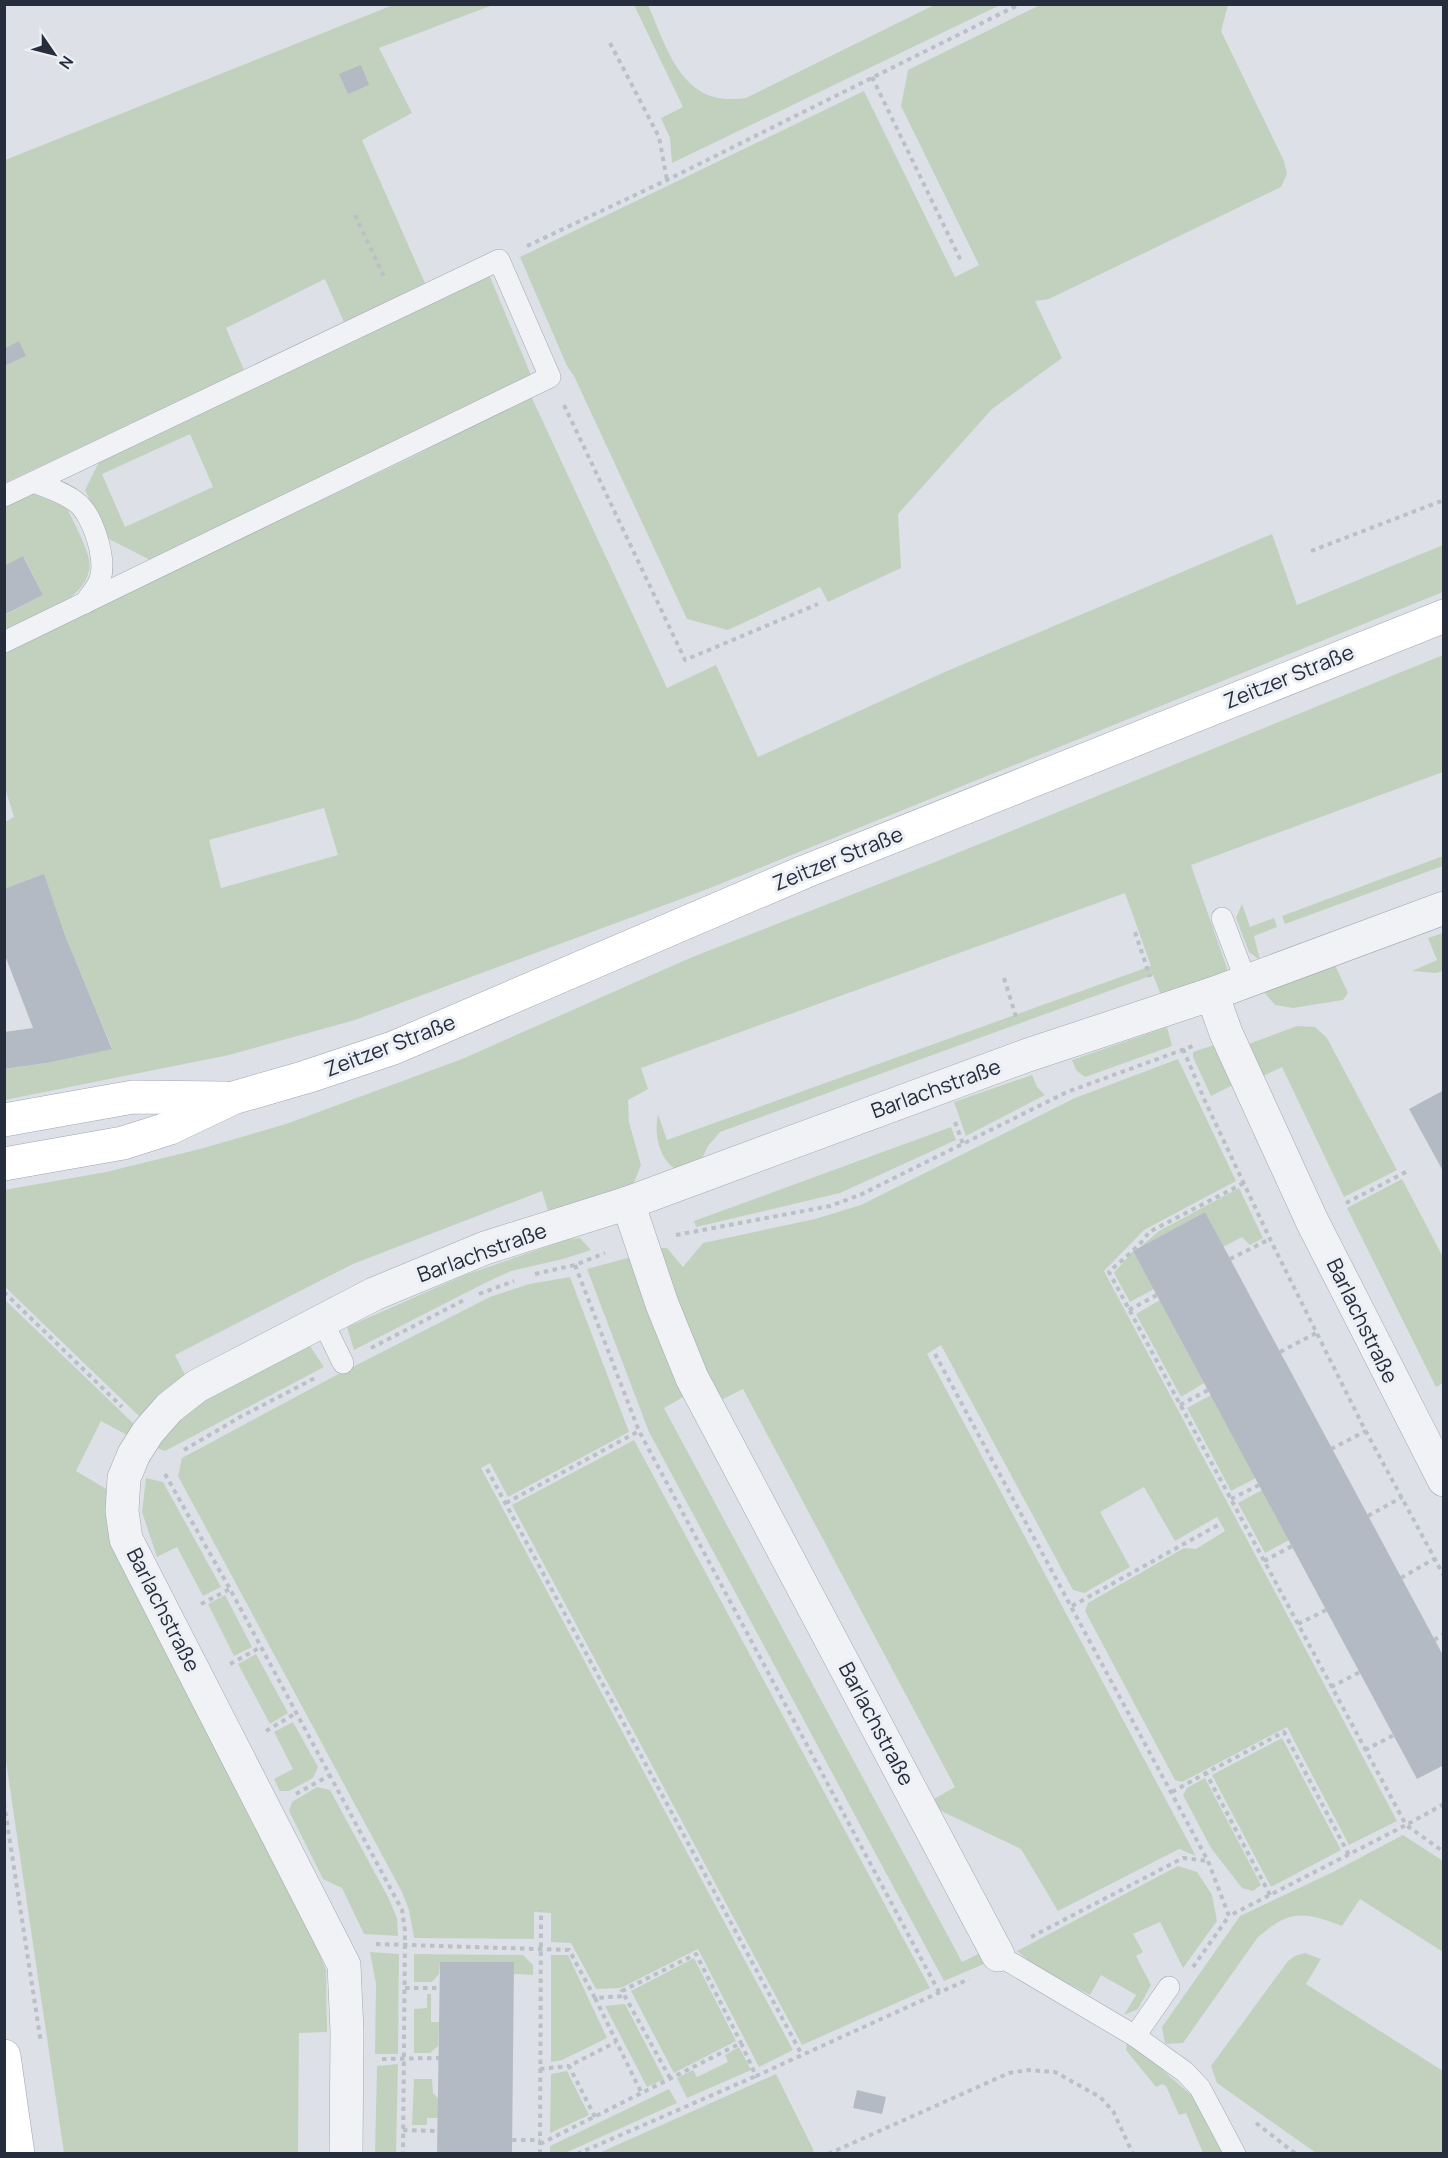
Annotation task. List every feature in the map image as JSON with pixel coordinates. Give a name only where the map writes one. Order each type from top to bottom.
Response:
[{"type":"main road","name":"Zeitzer Straße","points":[[4,1164],[123,1143],[170,1128],[233,1098],[393,1048],[804,872],[1443,616]]},
{"type":"main road","name":"Zeitzer Straße","points":[[4,1120],[133,1098],[233,1098]]},
{"type":"main road","points":[[4,2056],[18,2154]]},
{"type":"street","name":"Barlachstraße","points":[[346,2154],[347,2032],[344,1965],[126,1539],[122,1511],[124,1478],[134,1454],[148,1432],[169,1408],[197,1386],[322,1320],[374,1294],[485,1248],[628,1203],[1028,1055],[1212,994],[1443,908]]},
{"type":"street","name":"Barlachstraße","points":[[1212,994],[1226,1033],[1312,1221],[1443,1480]]},
{"type":"street","name":"Barlachstraße","points":[[628,1203],[662,1304],[692,1378],[998,1955]]},
{"type":"lane","points":[[4,496],[499,260],[550,377],[4,642]]},
{"type":"lane","points":[[34,482],[78,503],[93,526],[100,547],[100,579],[85,603]]},
{"type":"lane","points":[[1222,918],[1246,981]]},
{"type":"lane","points":[[322,1320],[344,1363]]},
{"type":"lane","points":[[998,1955],[1135,2036],[1185,2072],[1200,2088],[1235,2154]]},
{"type":"lane","points":[[1135,2036],[1169,1987]]},
{"type":"path","points":[[499,260],[668,180],[1020,4]]},
{"type":"path","points":[[610,43],[659,137],[668,180]]},
{"type":"path","points":[[872,77],[962,263]]},
{"type":"path","points":[[355,215],[399,307]]},
{"type":"path","points":[[550,377],[685,660],[818,604]]},
{"type":"path","points":[[1311,551],[1443,500]]},
{"type":"path","points":[[1135,932],[1161,1011]]},
{"type":"path","points":[[1004,978],[1028,1055]]},
{"type":"path","points":[[527,1276],[575,1265],[641,1242],[830,1206],[860,1195],[1067,1092],[1226,1033]]},
{"type":"path","points":[[1183,1049],[1270,1239],[1366,1431],[1443,1576]]},
{"type":"path","points":[[1312,1221],[1406,1172]]},
{"type":"path","points":[[1244,1183],[1149,1232],[1143,1242],[1128,1252],[1109,1272],[1406,1825],[1443,1852]]},
{"type":"path","points":[[1230,1259],[1270,1239]]},
{"type":"path","points":[[575,1265],[639,1431],[939,1992]]},
{"type":"path","points":[[478,1294],[517,1280]]},
{"type":"path","points":[[4,1293],[148,1432]]},
{"type":"path","points":[[1129,1310],[1157,1295]]},
{"type":"path","points":[[178,1454],[240,1417],[468,1298]]},
{"type":"path","points":[[1280,1352],[1318,1332]]},
{"type":"path","points":[[935,1354],[1172,1792],[1208,1862],[1229,1916]]},
{"type":"path","points":[[1180,1405],[1208,1390]]},
{"type":"path","points":[[506,1503],[639,1431]]},
{"type":"path","points":[[1331,1449],[1366,1431]]},
{"type":"path","points":[[487,1469],[802,2055]]},
{"type":"path","points":[[164,1473],[230,1588],[402,1910],[405,1921],[403,2154]]},
{"type":"path","points":[[1231,1499],[1259,1485]]},
{"type":"path","points":[[1368,1516],[1402,1497]]},
{"type":"path","points":[[1072,1606],[1218,1525]]},
{"type":"path","points":[[1264,1561],[1292,1546]]},
{"type":"path","points":[[1401,1578],[1434,1559]]},
{"type":"path","points":[[1298,1624],[1326,1610]]},
{"type":"path","points":[[1434,1640],[1443,1634]]},
{"type":"path","points":[[1332,1687],[1359,1672]]},
{"type":"path","points":[[1172,1792],[1284,1732],[1349,1855]]},
{"type":"path","points":[[1365,1750],[1394,1735]]},
{"type":"path","points":[[1206,1773],[1270,1894]]},
{"type":"path","points":[[4,1803],[42,2052]]},
{"type":"path","points":[[1169,1987],[1187,1975],[1229,1916],[1443,1804]]},
{"type":"path","points":[[577,2154],[986,1972],[998,1955],[1183,1858],[1208,1862]]},
{"type":"path","points":[[540,2154],[542,1910]]},
{"type":"path","points":[[404,1944],[568,1950],[595,1998],[642,2094]]},
{"type":"path","points":[[670,2078],[622,1991],[696,1954],[756,2076]]},
{"type":"path","points":[[405,1988],[439,1988]]},
{"type":"path","points":[[595,1998],[625,1996]]},
{"type":"path","points":[[540,2069],[569,2066],[616,2042]]},
{"type":"path","points":[[512,2140],[540,2142],[642,2094],[741,2043]]},
{"type":"path","points":[[412,2058],[439,2058]]},
{"type":"path","points":[[569,2066],[595,2117]]},
{"type":"path","points":[[828,2154],[1009,2073],[1028,2070],[1055,2072],[1100,2097],[1113,2111],[1133,2154]]},
{"type":"path","points":[[403,2130],[438,2131]]},
{"type":"green space","points":[[393,5],[493,5],[379,48],[412,113],[362,140],[425,283],[344,322],[325,279],[226,328],[244,370],[5,483],[5,160]]},
{"type":"green space","points":[[634,5],[648,5],[672,59],[690,83],[714,97],[730,99],[746,98],[934,5],[1000,5],[672,163],[670,138],[661,118],[683,107]]},
{"type":"green space","points":[[1040,5],[1228,5],[1221,31],[1284,161],[1287,174],[1281,187],[1049,299],[1035,301],[1062,358],[992,409],[898,514],[901,568],[828,602],[820,587],[728,630],[687,619],[574,376],[567,366],[520,257],[864,91],[955,277],[979,265],[901,106],[908,70]]},
{"type":"green space","points":[[488,272],[533,380],[154,562],[109,539],[85,490],[100,460]],"holes":[[[190,434],[213,487],[125,527],[102,474]]]},
{"type":"green space","points":[[531,396],[667,688],[716,665],[758,757],[947,671],[1272,534],[1297,605],[1443,545],[1443,592],[705,890],[355,1020],[229,1055],[5,1100],[5,1069],[47,1063],[112,1048],[65,935],[44,875],[5,889],[5,822],[14,817],[5,788],[4,651],[410,458]],"holes":[[[324,808],[338,855],[221,888],[209,840]]]},
{"type":"green space","points":[[33,492],[65,504],[88,554],[89,573],[83,585],[73,596],[45,614],[5,633],[5,615],[43,595],[24,557],[5,566],[5,506]]},
{"type":"green space","points":[[1443,655],[1443,772],[1191,865],[1228,971],[1161,995],[1153,975],[720,1132],[708,1146],[701,1161],[675,1169],[661,1152],[657,1137],[658,1114],[667,1140],[1151,966],[1125,893],[641,1068],[648,1089],[628,1100],[629,1122],[641,1165],[633,1185],[548,1211],[542,1191],[353,1264],[175,1355],[185,1375],[167,1388],[140,1417],[5,1287],[4,1190],[106,1172],[200,1149],[286,1124],[462,1059],[690,958],[940,860]]},
{"type":"green space","points":[[1443,856],[1443,866],[1285,924],[1282,916]]},
{"type":"green space","points":[[1242,904],[1250,927],[1274,918],[1277,927],[1254,936],[1260,960],[1249,952],[1236,918]]},
{"type":"green space","points":[[1443,933],[1443,971],[1436,973],[1412,971],[1437,960],[1428,938]]},
{"type":"green space","points":[[1335,965],[1348,993],[1343,1000],[1293,1008],[1275,1005],[1264,992]]},
{"type":"green space","points":[[1297,1026],[1315,1027],[1327,1038],[1397,1170],[1344,1197],[1282,1067],[1259,1078],[1246,1045]]},
{"type":"green space","points":[[1167,1027],[1172,1046],[1085,1077],[1076,1070],[1072,1060]]},
{"type":"green space","points":[[1214,1045],[1235,1084],[1211,1096],[1193,1057],[1193,1052]]},
{"type":"green space","points":[[1178,1059],[1236,1181],[1144,1230],[1104,1271],[1397,1821],[1349,1845],[1287,1727],[1182,1782],[1175,1780],[1085,1611],[1088,1603],[1184,1548],[1196,1549],[1225,1531],[1217,1517],[1175,1541],[1144,1487],[1100,1512],[1130,1567],[1084,1593],[1073,1590],[941,1345],[927,1354],[1196,1856],[1179,1849],[1058,1911],[1021,1849],[937,1809],[932,1800],[955,1787],[743,1389],[719,1401],[690,1340],[659,1248],[667,1248],[683,1267],[703,1243],[815,1219],[861,1205],[1075,1098]]},
{"type":"green space","points":[[1032,1075],[1037,1087],[1045,1095],[966,1136],[954,1102]]},
{"type":"green space","points":[[951,1127],[956,1140],[840,1193],[696,1227],[694,1221]]},
{"type":"green space","points":[[1402,1179],[1443,1257],[1443,1383],[1436,1387],[1347,1208]]},
{"type":"green space","points":[[1239,1188],[1263,1238],[1250,1245],[1242,1237],[1223,1247],[1205,1212],[1139,1248],[1159,1231]]},
{"type":"green space","points":[[580,1238],[591,1250],[511,1271],[354,1350],[347,1327],[465,1275],[569,1239]]},
{"type":"green space","points":[[1133,1251],[1154,1289],[1130,1302],[1114,1273]]},
{"type":"green space","points":[[631,1257],[683,1397],[664,1408],[962,1962],[982,1952],[986,1963],[944,1981],[649,1432],[587,1269]]},
{"type":"green space","points":[[570,1277],[629,1432],[508,1497],[490,1463],[481,1468],[793,2050],[759,2067],[698,1949],[621,1988],[596,1989],[571,1943],[551,1942],[551,1913],[534,1912],[534,1939],[414,1938],[409,1910],[402,1892],[178,1476],[182,1458],[329,1379],[490,1297],[529,1284]]},
{"type":"green space","points":[[4,1299],[134,1424],[127,1435],[101,1421],[76,1471],[108,1490],[300,1905],[326,1970],[327,2032],[299,2033],[298,2153],[64,2153],[5,1755]]},
{"type":"green space","points":[[1160,1300],[1204,1383],[1181,1397],[1136,1314]]},
{"type":"green space","points":[[310,1346],[324,1367],[165,1451],[157,1448],[179,1420],[205,1399]]},
{"type":"green space","points":[[1211,1395],[1256,1478],[1231,1491],[1187,1408]]},
{"type":"green space","points":[[634,1440],[930,1988],[802,2045],[512,1505]]},
{"type":"green space","points":[[146,1478],[163,1482],[221,1587],[203,1596],[177,1547],[157,1557],[142,1512]]},
{"type":"green space","points":[[1262,1490],[1289,1540],[1265,1553],[1238,1503]]},
{"type":"green space","points":[[225,1595],[252,1647],[234,1656],[208,1604]]},
{"type":"green space","points":[[256,1654],[288,1713],[270,1724],[238,1664]]},
{"type":"green space","points":[[293,1722],[318,1767],[313,1778],[289,1791],[280,1791],[274,1779],[293,1769],[274,1732]]},
{"type":"green space","points":[[1282,1738],[1341,1850],[1271,1887],[1212,1775]]},
{"type":"green space","points":[[1205,1778],[1261,1885],[1253,1891],[1242,1888],[1211,1848],[1183,1795],[1187,1788]]},
{"type":"green space","points":[[317,1787],[330,1790],[388,1897],[397,1918],[398,1936],[364,1934],[342,1888],[323,1879],[289,1811],[292,1802]]},
{"type":"green space","points":[[1403,1835],[1443,1861],[1443,1952],[1360,1899],[1342,1926],[1307,1916],[1289,1918],[1269,1928],[1258,1937],[1183,2043],[1165,2044],[1162,2027],[1240,1916],[1333,1872]]},
{"type":"green space","points":[[1178,1866],[1197,1872],[1212,1895],[1217,1921],[1183,1968],[1160,1922],[1133,1934],[1143,1952],[1136,1956],[1151,1985],[1138,2009],[1124,2015],[1136,1995],[1101,1975],[1090,1995],[1038,1968],[1017,1951]]},
{"type":"green space","points":[[370,1952],[399,1954],[398,2054],[375,2054],[376,1984]]},
{"type":"green space","points":[[1305,1953],[1321,1959],[1306,1984],[1443,2071],[1443,2153],[1316,2153],[1217,2083],[1211,2066],[1288,1961]]},
{"type":"green space","points":[[414,1954],[523,1955],[533,1965],[533,1975],[514,1974],[514,1962],[440,1962],[439,1974],[432,1982],[414,1982]]},
{"type":"green space","points":[[551,1955],[568,1955],[607,2038],[562,2060],[551,2062]]},
{"type":"green space","points":[[694,1958],[736,2041],[674,2073],[631,1991]]},
{"type":"green space","points":[[427,1994],[431,1994],[431,2022],[439,2022],[438,2046],[430,2053],[414,2053],[414,2009],[427,2008]]},
{"type":"green space","points":[[625,2004],[664,2079],[647,2087],[605,2006]]},
{"type":"green space","points":[[1127,2042],[1191,2095],[1225,2153],[1203,2153],[1186,2113],[1179,2115],[1166,2086],[1162,2084],[1156,2087],[1126,2050]]},
{"type":"green space","points":[[739,2047],[751,2070],[687,2098],[677,2078],[693,2070],[697,2077],[728,2062],[725,2055]]},
{"type":"green space","points":[[398,2064],[396,2153],[375,2153],[377,2066]]},
{"type":"green space","points":[[567,2071],[589,2115],[550,2133],[551,2074]]},
{"type":"green space","points":[[776,2074],[814,2151],[808,2154],[599,2153]]},
{"type":"green space","points":[[414,2079],[432,2079],[433,2093],[438,2098],[438,2118],[427,2118],[427,2125],[412,2125]]},
{"type":"green space","points":[[669,2089],[677,2103],[565,2153],[550,2153],[550,2146]]},
{"type":"building","points":[[361,65],[369,85],[348,94],[339,74]]},
{"type":"building","points":[[19,341],[26,356],[4,366],[4,349]]},
{"type":"building","points":[[23,556],[43,595],[4,615],[4,566]]},
{"type":"building","points":[[44,874],[65,935],[112,1049],[47,1063],[4,1069],[4,1032],[33,1028],[6,958],[4,958],[4,889]]},
{"type":"building","points":[[1444,1090],[1444,1173],[1409,1109]]},
{"type":"building","points":[[1205,1212],[1444,1657],[1444,1765],[1417,1779],[1133,1251]]},
{"type":"building","points":[[440,1962],[514,1962],[512,2154],[437,2154]]},
{"type":"building","points":[[857,2090],[886,2097],[882,2114],[853,2108]]}]
